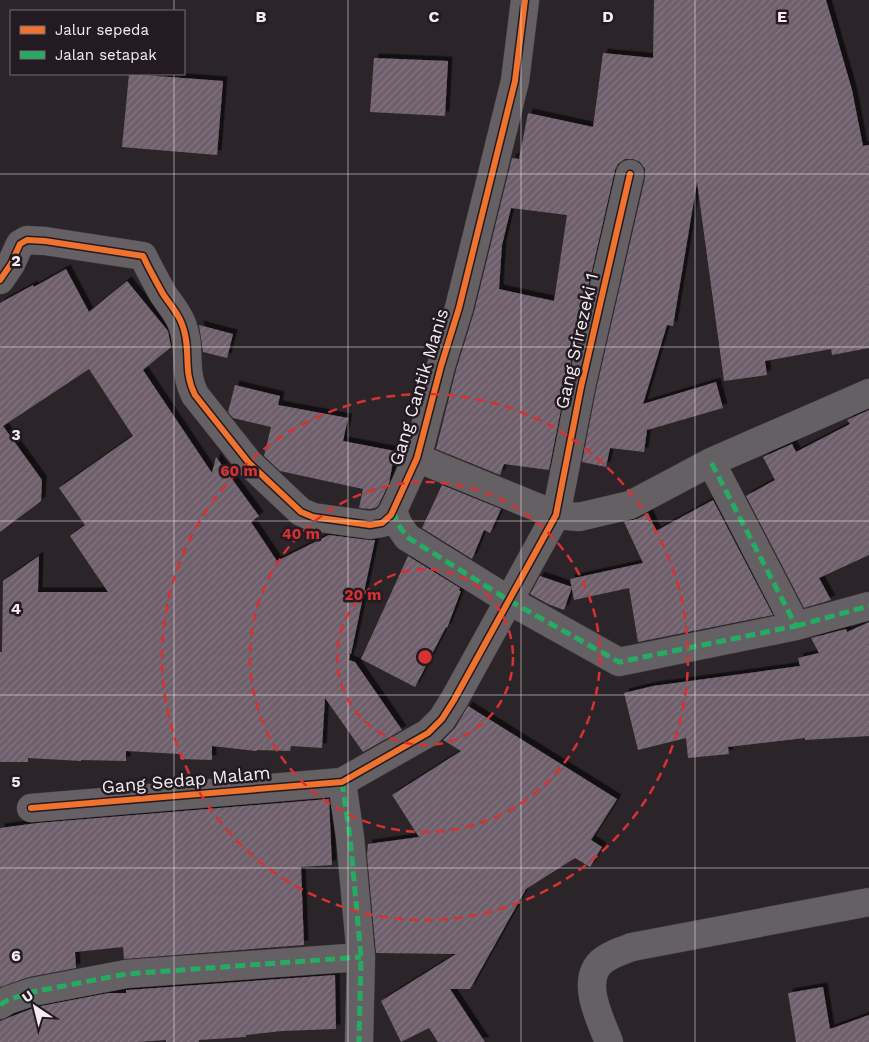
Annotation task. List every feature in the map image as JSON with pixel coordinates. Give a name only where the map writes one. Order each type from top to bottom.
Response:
[{"type":"street","name":"Gang Cantik Manis","points":[[393,511],[417,458],[441,366],[459,308],[511,98],[525,0]]},
{"type":"street","name":"Gang Srirezeki 1","points":[[342,782],[419,739],[435,727],[454,700],[556,516],[581,387],[630,174]]},
{"type":"street","points":[[0,280],[11,264],[20,244],[27,240],[40,240],[142,256],[181,322],[188,344],[186,369],[189,384],[195,395],[249,463],[301,512],[313,517],[370,525],[382,523],[393,511],[398,524],[407,537],[510,601],[619,662],[796,626],[869,606]]},
{"type":"street","points":[[417,458],[556,516],[579,517],[630,505],[711,462],[869,393]]},
{"type":"street","points":[[711,462],[796,626]]},
{"type":"street","points":[[342,782],[350,836],[361,957],[359,1042]]},
{"type":"street","name":"Gang Sedap Malam","points":[[31,808],[342,782]]},
{"type":"street","points":[[609,1042],[592,994],[593,973],[608,957],[632,948],[869,902]]},
{"type":"street","points":[[0,1006],[8,1000],[32,992],[126,974],[361,957]]},
{"type":"building","points":[[654,0],[826,0],[852,90],[863,146],[869,145],[869,348],[832,355],[831,349],[765,361],[767,375],[724,381],[697,182],[673,326],[667,325],[643,404],[716,382],[723,408],[647,430],[644,452],[610,448],[606,467],[582,462],[596,390],[645,178],[645,169],[640,162],[633,159],[625,159],[618,164],[615,170],[566,384],[549,470],[504,464],[500,475],[436,449],[456,370],[474,312],[512,158],[519,159],[528,113],[593,127],[603,53],[653,58]],"holes":[[[511,208],[567,215],[554,301],[499,289],[502,245]]]},
{"type":"building","points":[[374,58],[448,61],[445,116],[370,112]]},
{"type":"building","points":[[129,75],[223,81],[217,155],[122,147]]},
{"type":"building","points":[[66,269],[89,312],[127,281],[168,331],[171,347],[143,370],[212,473],[216,457],[259,516],[251,522],[277,561],[329,535],[375,540],[349,660],[355,662],[402,730],[363,752],[325,698],[322,748],[291,746],[290,751],[257,751],[212,746],[212,760],[180,759],[180,754],[126,751],[126,761],[28,758],[28,762],[0,762],[0,652],[2,652],[3,581],[39,556],[38,592],[108,592],[70,536],[85,525],[59,488],[133,436],[89,369],[3,426],[42,480],[41,501],[0,532],[0,303]]},
{"type":"building","points":[[199,325],[233,334],[227,358],[203,352]]},
{"type":"building","points":[[235,385],[280,396],[278,405],[348,418],[343,441],[395,451],[389,483],[378,506],[370,509],[359,508],[363,489],[280,471],[264,456],[271,427],[233,418],[228,412]]},
{"type":"building","points":[[869,410],[869,555],[819,578],[831,600],[804,608],[746,496],[775,480],[763,457],[792,444],[796,452],[850,424],[847,420]]},
{"type":"building","points":[[442,485],[501,509],[490,533],[484,530],[472,559],[422,528]]},
{"type":"building","points":[[713,500],[773,615],[638,642],[629,588],[574,600],[570,579],[643,563],[624,522],[637,519],[648,513],[656,531]]},
{"type":"building","points":[[408,556],[460,588],[459,591],[461,591],[447,628],[415,687],[361,659]]},
{"type":"building","points":[[540,576],[572,587],[564,610],[530,594]]},
{"type":"building","points":[[869,622],[869,736],[805,740],[805,738],[728,747],[729,754],[688,758],[686,738],[638,750],[624,693],[653,686],[800,666],[798,658],[819,653],[811,638],[846,629],[847,632]]},
{"type":"building","points":[[468,706],[617,799],[591,840],[602,847],[590,867],[575,858],[526,889],[470,989],[450,989],[485,1042],[438,1042],[429,1028],[401,1042],[381,1001],[456,954],[376,953],[367,855],[368,844],[419,837],[392,795],[461,751],[443,740],[455,728]]},
{"type":"building","points":[[329,799],[332,865],[301,867],[304,945],[124,959],[123,947],[75,952],[76,968],[29,977],[0,987],[0,828],[38,823]]},
{"type":"building","points":[[335,975],[336,1029],[282,1031],[246,1035],[246,1037],[199,1040],[199,1042],[166,1042],[166,1040],[138,1042],[0,1042],[0,1021],[36,1007],[109,993],[126,993],[126,990]]},
{"type":"building","points":[[823,987],[830,1029],[869,1015],[869,1042],[796,1042],[788,993]]},
{"type":"marked path","points":[[393,511],[398,524],[407,537],[510,601],[619,662],[796,626],[711,462]]},
{"type":"marked path","points":[[796,626],[869,606]]},
{"type":"marked path","points":[[342,782],[350,837],[361,957],[359,1042]]},
{"type":"marked path","points":[[0,1005],[8,1000],[32,992],[126,974],[361,957]]},
{"type":"cycle path","points":[[0,280],[11,264],[20,244],[27,240],[143,256],[163,294],[182,324],[185,333],[189,377],[195,395],[249,463],[301,512],[313,517],[370,525],[382,523],[391,515],[417,458],[441,366],[459,308],[515,81],[525,0]]},
{"type":"cycle path","points":[[31,808],[342,782],[428,733],[442,719],[556,515],[581,387],[630,174]]}]
